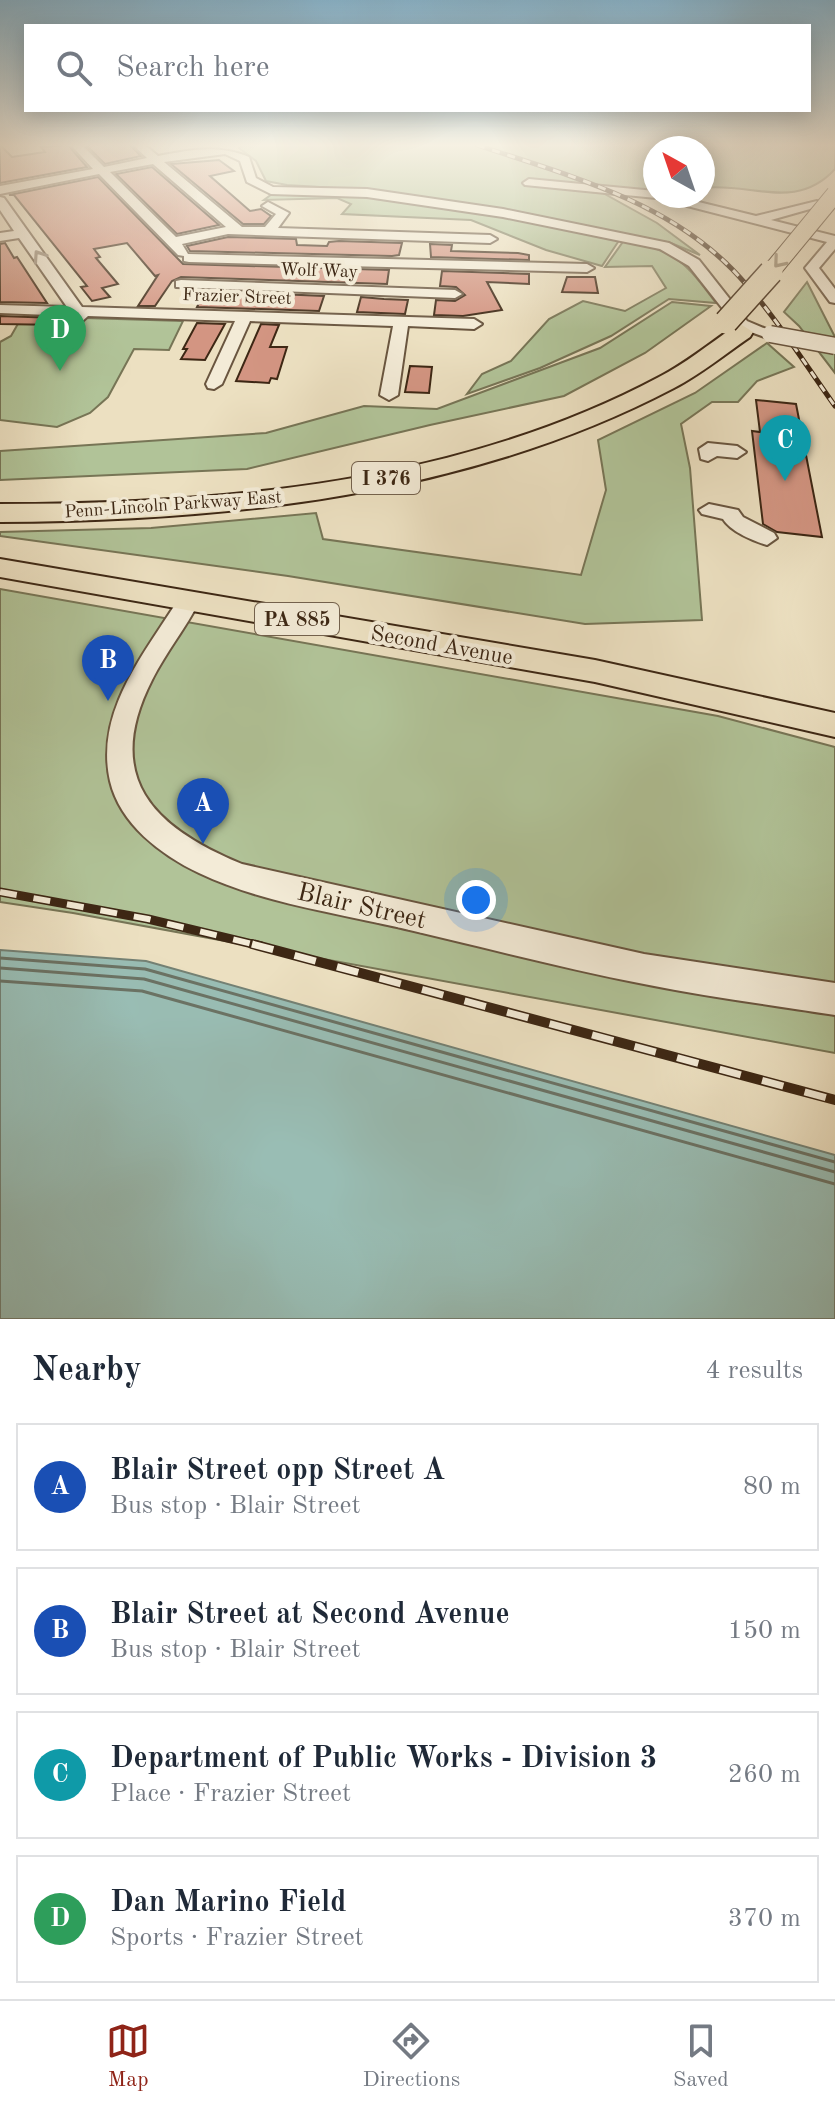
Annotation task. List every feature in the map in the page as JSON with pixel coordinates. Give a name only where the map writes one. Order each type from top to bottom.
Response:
[{"type":"highway","name":"Penn-Lincoln Parkway East","points":[[0,513],[95,512],[221,504],[343,486],[431,468],[522,443],[609,411],[688,371],[734,327],[745,303],[825,207]]},
{"type":"highway","name":"Penn-Lincoln Parkway East","points":[[0,495],[113,495],[220,487],[336,471],[420,454],[507,431],[591,401],[766,308],[835,220]]},
{"type":"main road","name":"Second Avenue","points":[[0,568],[595,671],[835,725]]},
{"type":"street","points":[[4,207],[81,316],[77,322],[138,323]]},
{"type":"street","points":[[137,207],[193,262],[162,314]]},
{"type":"street","points":[[211,207],[239,231]]},
{"type":"street","points":[[268,232],[283,213],[269,207]]},
{"type":"street","points":[[459,207],[657,243],[677,251],[694,263],[742,324],[770,334],[835,346]]},
{"type":"street","points":[[756,221],[804,207]]},
{"type":"street","points":[[705,208],[835,240],[812,268],[835,299]]},
{"type":"street","points":[[173,242],[239,231],[415,243],[490,239]]},
{"type":"street","points":[[0,237],[24,233]]},
{"type":"street","points":[[189,258],[587,268]]},
{"type":"street","name":"Wolf Way","points":[[181,284],[444,291],[455,294]]},
{"type":"street","name":"Frazier Street","points":[[0,309],[474,324]]},
{"type":"street","points":[[214,384],[244,317]]},
{"type":"street","points":[[389,395],[401,322]]},
{"type":"street","points":[[708,455],[708,449],[737,452]]},
{"type":"street","points":[[709,510],[731,514],[734,521],[767,538]]},
{"type":"street","name":"Blair Street","points":[[189,600],[135,688],[118,736],[121,777],[144,818],[164,840],[198,861],[239,877],[644,969],[835,999]]},
{"type":"green space","points":[[349,207],[446,207],[620,239],[602,266],[546,250],[471,220],[342,214]]},
{"type":"green space","points":[[488,207],[627,207],[657,223],[700,255],[671,243]]},
{"type":"green space","points":[[625,239],[657,249],[678,260],[716,303],[669,299],[611,336],[540,368],[467,394],[482,374],[511,361],[549,319],[583,301],[625,311],[666,288],[652,266],[605,267]]},
{"type":"green space","points":[[807,282],[835,337],[835,373],[799,326],[784,312]]},
{"type":"green space","points":[[672,302],[711,306],[645,353],[564,396],[247,469],[0,480],[0,451],[266,433],[364,406],[437,409],[600,348]]},
{"type":"green space","points":[[32,317],[183,321],[169,350],[134,349],[108,397],[90,413],[57,427],[0,420],[0,342],[11,336],[19,322],[28,322]]},
{"type":"green space","points":[[767,343],[794,367],[757,381],[738,402],[712,402],[681,424],[690,468],[702,620],[585,624],[288,576],[0,536],[0,532],[151,528],[316,513],[323,539],[581,575],[606,490],[598,440],[695,393]]},
{"type":"green space","points":[[0,589],[718,716],[835,747],[835,1053],[0,902]]},
{"type":"water","points":[[0,950],[146,961],[835,1155],[835,1319],[0,1319]]},
{"type":"building","points":[[23,207],[127,207],[183,264],[389,270],[387,284],[181,277],[172,281],[155,306],[138,306],[158,275],[155,276],[127,243],[94,249],[100,257],[96,258],[118,284],[102,288],[110,297],[92,301],[81,287],[87,286]]},
{"type":"building","points":[[149,207],[198,207],[219,225],[177,234]]},
{"type":"building","points":[[222,207],[245,207],[250,211],[261,209],[271,216],[264,224],[243,224]]},
{"type":"building","points":[[228,237],[296,239],[297,245],[327,246],[329,242],[339,241],[402,243],[399,255],[392,256],[190,251],[187,246]]},
{"type":"building","points":[[5,243],[47,303],[0,302],[0,244]]},
{"type":"building","points":[[430,244],[452,245],[451,251],[518,253],[529,255],[529,260],[431,257]]},
{"type":"building","points":[[442,271],[529,274],[529,284],[487,282],[502,310],[463,316],[434,315],[436,300],[455,301],[465,295],[456,287],[440,286]]},
{"type":"building","points":[[567,277],[595,277],[598,293],[562,292]]},
{"type":"building","points":[[205,291],[324,296],[319,311],[197,307]]},
{"type":"building","points":[[361,297],[408,300],[405,314],[357,312]]},
{"type":"building","points":[[0,316],[57,318],[61,325],[0,324]]},
{"type":"building","points":[[197,323],[225,324],[205,360],[181,359],[187,349],[183,349]]},
{"type":"building","points":[[261,324],[279,325],[270,347],[287,347],[277,379],[271,378],[269,383],[236,381]]},
{"type":"building","points":[[410,366],[432,367],[429,393],[405,392]]},
{"type":"building","points":[[756,400],[796,404],[822,537],[777,532],[763,524],[752,431],[760,432]]},
{"type":"railway","points":[[644,207],[705,245],[732,269],[760,301],[835,406]]},
{"type":"railway","points":[[0,892],[148,919],[261,946]]},
{"type":"railway","points":[[252,944],[835,1100]]},
{"type":"place","name":"Dan Marino Field","points":[[60,371]]},
{"type":"place","name":"Department of Public Works - Division 3","points":[[785,481]]},
{"type":"place","name":"Blair Street at Second Avenue","points":[[108,701]]},
{"type":"place","name":"Blair Street opp Street A","points":[[203,844]]}]
